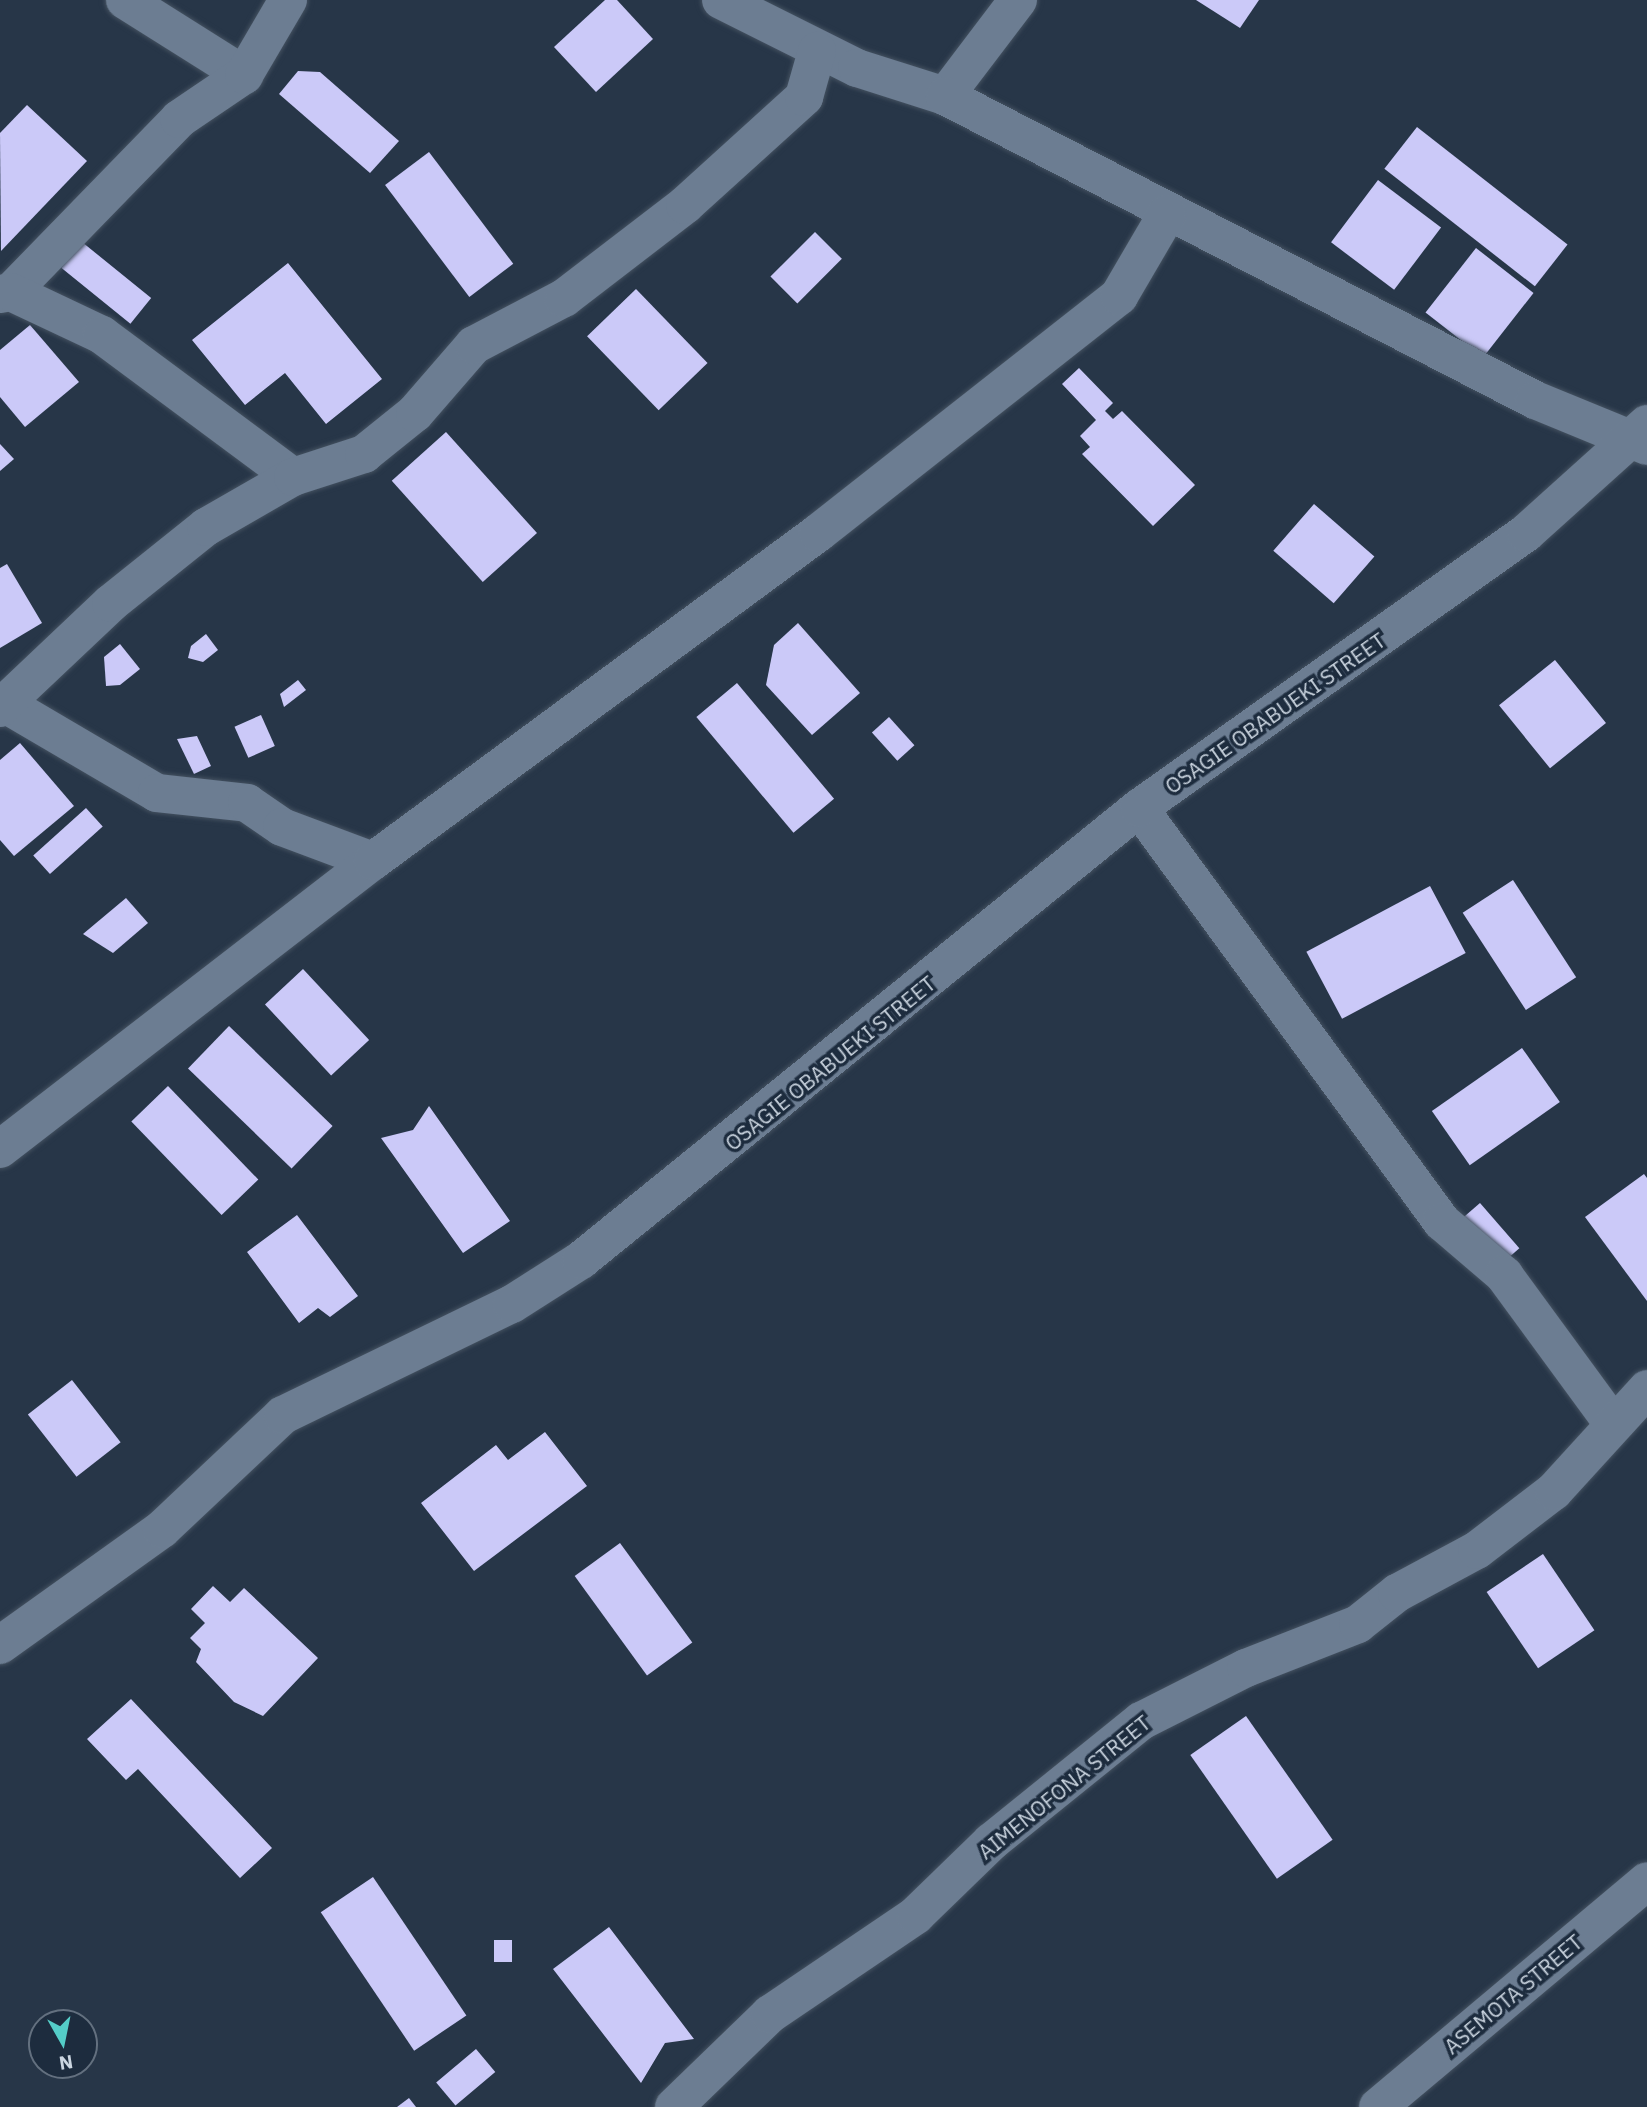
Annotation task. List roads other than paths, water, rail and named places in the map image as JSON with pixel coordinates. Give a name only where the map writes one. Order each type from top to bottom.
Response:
[{"type":"street","points":[[125,0],[244,75]]},
{"type":"street","points":[[288,0],[244,75],[179,119],[6,293],[102,335],[293,477]]},
{"type":"street","points":[[721,0],[817,51],[945,96],[1167,214],[1535,400],[1643,436]]},
{"type":"street","points":[[945,96],[1018,0]]},
{"type":"street","points":[[373,861],[282,827],[247,803],[157,793],[4,706],[111,603],[206,527],[293,477],[365,454],[415,413],[474,345],[564,298],[685,205],[804,97],[817,51]]},
{"type":"street","points":[[0,1149],[373,861],[818,533],[1119,296],[1167,214]]},
{"type":"street","name":"OSAGIE OBABUEKI STREET","points":[[0,1645],[162,1529],[283,1415],[512,1304],[581,1260],[1139,808],[1526,533],[1643,436]]},
{"type":"street","points":[[1139,808],[1442,1222],[1504,1275],[1613,1424]]},
{"type":"street","name":"AIMENOFONA STREET","points":[[674,2107],[770,2014],[916,1914],[991,1842],[1141,1721],[1245,1668],[1358,1624],[1397,1593],[1477,1550],[1553,1491],[1647,1389]]},
{"type":"street","name":"ASEMOTA STREET","points":[[1378,2107],[1647,1881]]}]
